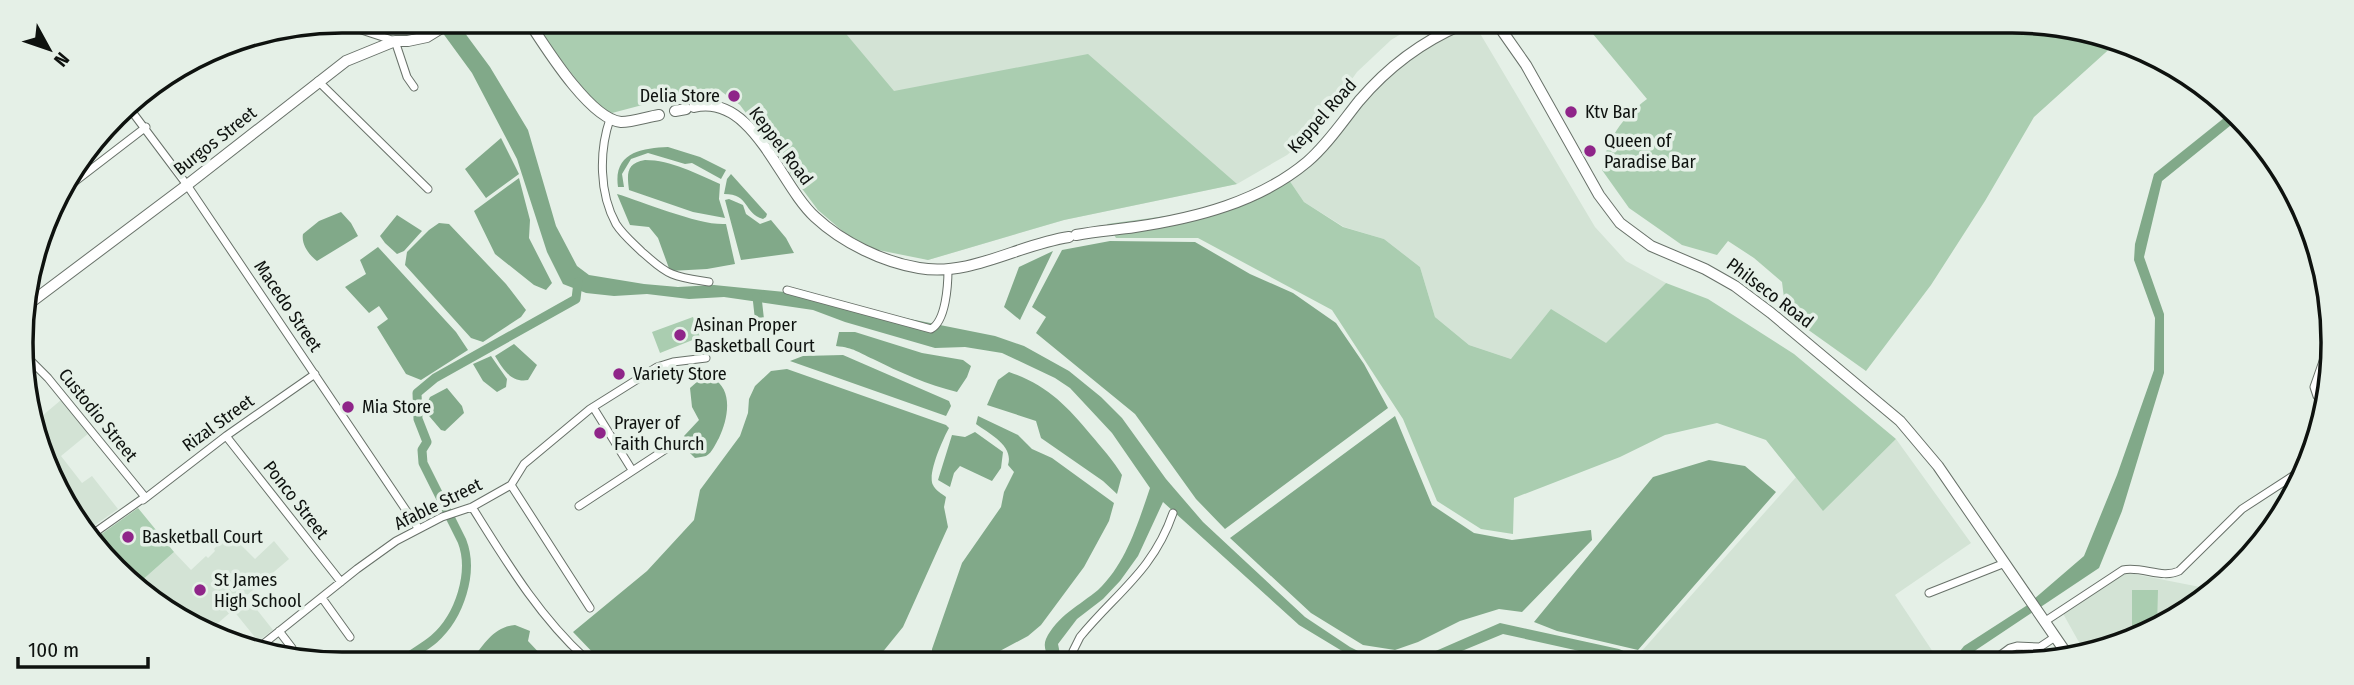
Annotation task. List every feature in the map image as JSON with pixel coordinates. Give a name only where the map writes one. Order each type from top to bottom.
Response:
[{"type":"street","points":[[372,33],[395,40],[407,77],[414,87]]},
{"type":"street","name":"Burgos Street","points":[[37,298],[346,61],[395,40],[408,41],[434,33]]},
{"type":"street","points":[[537,33],[593,108],[610,119],[603,142],[602,163],[604,184],[615,222],[630,241],[662,269],[684,278],[709,282]]},
{"type":"street","name":"Keppel Road","points":[[610,119],[625,122],[715,105],[732,111],[754,132],[801,202],[817,219],[867,251],[900,264],[948,269],[1072,236],[1185,218],[1233,204],[1273,186],[1315,155],[1391,67],[1445,33]]},
{"type":"street","name":"Philseco Road","points":[[1504,33],[1526,65],[1599,195],[1620,223],[1651,246],[1705,269],[1735,286],[1880,402],[1926,449],[2062,647]]},
{"type":"street","points":[[318,81],[428,189]]},
{"type":"street","name":"Macedo Street","points":[[135,114],[187,185],[418,528]]},
{"type":"street","points":[[83,175],[146,127]]},
{"type":"street","points":[[787,290],[931,329],[938,323],[946,296],[948,269]]},
{"type":"street","name":"Afable Street","points":[[266,642],[389,545],[442,517],[472,507],[510,485],[524,464],[593,407],[657,367],[706,358]]},
{"type":"street","name":"Custodio Street","points":[[34,364],[57,388],[144,499]]},
{"type":"street","points":[[2316,396],[2314,387],[2319,373]]},
{"type":"street","name":"Rizal Street","points":[[97,531],[315,374]]},
{"type":"street","points":[[593,407],[632,471]]},
{"type":"street","name":"Ponco Street","points":[[226,436],[341,582]]},
{"type":"street","points":[[579,506],[669,447]]},
{"type":"street","points":[[2043,620],[2123,570],[2131,568],[2172,574],[2179,571],[2242,509],[2289,478]]},
{"type":"street","points":[[510,485],[590,608]]},
{"type":"street","points":[[472,507],[536,606],[578,652]]},
{"type":"street","points":[[1073,652],[1080,637],[1138,577],[1156,553],[1173,513]]},
{"type":"street","points":[[1929,593],[2005,563]]},
{"type":"street","points":[[322,598],[351,637]]},
{"type":"street","points":[[279,631],[292,647]]},
{"type":"street","points":[[2005,652],[2017,646],[2040,647],[2055,637]]},
{"type":"shaded area","points":[[443,33],[465,33],[490,67],[528,130],[556,226],[577,266],[589,275],[644,284],[678,287],[714,285],[815,295],[905,318],[995,336],[1024,346],[1069,371],[1101,397],[1122,418],[1166,479],[1203,522],[1305,617],[1360,652],[1344,652],[1299,625],[1163,502],[1138,556],[1120,581],[1103,599],[1077,619],[1058,644],[1060,652],[1046,652],[1046,639],[1051,631],[1063,617],[1108,580],[1124,556],[1150,488],[1112,433],[1070,388],[1002,353],[965,347],[935,348],[813,310],[724,297],[689,299],[647,294],[614,296],[586,293],[563,284],[547,252],[517,159],[472,73]]},
{"type":"shaded area","points":[[540,33],[845,33],[894,91],[1088,54],[1237,184],[1064,220],[928,260],[873,249],[846,234],[818,210],[740,105],[718,89],[703,89],[612,113],[596,105]]},
{"type":"shaded area","points":[[845,33],[1403,33],[1391,40],[1357,72],[1315,131],[1287,155],[1237,184],[1064,220],[928,260],[846,234],[818,210],[786,168],[893,92]]},
{"type":"shaded area","points":[[1445,33],[1480,33],[1595,227],[1626,261],[1666,283],[1606,344],[1511,359],[1469,345],[1435,317],[1420,267],[1384,239],[1344,227],[1304,202],[1287,177],[1369,89]]},
{"type":"shaded area","points":[[2011,33],[2072,39],[2109,49],[2034,117],[1985,201],[1931,285],[1866,371],[1786,314],[1782,282],[1754,258],[1728,241],[1717,255],[1682,245],[1629,208],[1602,170],[1608,148],[1617,130],[1647,99],[1593,34]]},
{"type":"shaded area","points":[[2224,118],[2231,125],[2162,181],[2144,257],[2164,314],[2164,373],[2122,511],[2099,568],[1974,652],[1959,652],[1964,646],[2026,606],[2084,556],[2117,475],[2154,370],[2155,318],[2134,260],[2135,244],[2154,174]]},
{"type":"shaded area","points":[[501,138],[519,174],[486,198],[465,169]]},
{"type":"shaded area","points":[[668,147],[700,157],[726,170],[721,179],[692,163],[685,164],[648,153],[631,159],[622,174],[624,187],[618,187],[620,167],[631,155],[648,149]]},
{"type":"shaded area","points":[[645,160],[674,165],[720,184],[719,199],[725,218],[693,212],[629,190],[629,170],[634,164]]},
{"type":"shaded area","points":[[731,174],[767,214],[766,217],[763,219],[752,213],[738,197],[724,194],[727,179]]},
{"type":"shaded area","points":[[1287,177],[1304,202],[1343,227],[1384,239],[1420,267],[1435,317],[1469,345],[1511,359],[1551,309],[1606,343],[1666,283],[1708,299],[1794,354],[1896,439],[1823,511],[1766,440],[1717,423],[1665,435],[1620,457],[1514,498],[1513,534],[1481,529],[1437,501],[1403,419],[1332,310],[1198,238],[1116,238],[1107,224],[1225,208]]},
{"type":"shaded area","points":[[519,178],[530,220],[529,238],[552,283],[546,290],[534,285],[495,254],[474,211]]},
{"type":"shaded area","points":[[617,194],[687,217],[726,224],[735,264],[670,271],[658,238],[649,227],[630,225]]},
{"type":"shaded area","points":[[725,200],[743,205],[746,214],[760,224],[771,220],[794,253],[741,260]]},
{"type":"shaded area","points":[[341,212],[358,236],[317,261],[306,249],[303,234],[319,221]]},
{"type":"shaded area","points":[[397,215],[422,231],[404,251],[397,254],[380,236]]},
{"type":"shaded area","points":[[439,223],[449,224],[506,284],[526,310],[521,317],[483,342],[471,338],[405,265],[407,252]]},
{"type":"shaded area","points":[[1110,241],[1195,242],[1250,274],[1293,293],[1336,323],[1364,364],[1388,408],[1225,529],[1196,499],[1135,414],[1036,333],[1046,317],[1032,307],[1062,250]]},
{"type":"shaded area","points":[[378,247],[456,332],[468,350],[421,380],[406,374],[377,327],[388,319],[379,306],[369,313],[345,287],[366,274],[360,260]]},
{"type":"shaded area","points":[[1053,251],[1020,320],[1004,307],[1019,267]]},
{"type":"shaded area","points":[[693,317],[700,337],[660,353],[652,332]]},
{"type":"shaded area","points":[[839,332],[855,332],[922,353],[963,360],[971,366],[957,392],[914,378],[852,349],[836,346]]},
{"type":"shaded area","points":[[514,344],[537,365],[528,380],[512,377],[495,356]]},
{"type":"shaded area","points":[[843,355],[949,401],[951,406],[946,416],[790,361],[803,356]]},
{"type":"shaded area","points":[[491,356],[507,379],[506,387],[497,392],[483,381],[473,364]]},
{"type":"shaded area","points":[[787,369],[949,428],[936,456],[932,473],[935,489],[946,497],[944,507],[948,527],[903,627],[883,652],[592,652],[573,632],[647,571],[694,520],[700,490],[740,436],[755,386],[771,371]]},
{"type":"shaded area","points":[[1009,372],[1045,390],[1082,424],[1122,475],[1117,494],[1103,481],[1041,438],[1036,421],[987,405],[998,380]]},
{"type":"shaded area","points":[[712,378],[724,389],[727,414],[719,438],[710,453],[695,458],[688,451],[684,436],[699,420],[692,407],[690,388],[698,381]]},
{"type":"shaded area","points":[[447,388],[462,406],[464,413],[445,431],[441,430],[424,410],[430,397]]},
{"type":"shaded area","points":[[61,400],[89,433],[61,456],[82,483],[92,476],[118,509],[94,526],[65,479],[42,416]]},
{"type":"shaded area","points":[[978,416],[1018,435],[1032,449],[1052,458],[1114,503],[1109,521],[1084,567],[1041,625],[1028,636],[998,652],[932,652],[962,563],[1001,507],[1004,492],[1014,472],[1008,465],[1009,458],[1004,446],[976,424]]},
{"type":"shaded area","points":[[1395,416],[1432,505],[1474,533],[1512,540],[1591,530],[1592,540],[1522,612],[1499,609],[1460,621],[1395,650],[1363,645],[1311,613],[1230,538]]},
{"type":"shaded area","points":[[975,432],[1003,452],[1001,468],[992,481],[960,466],[954,473],[950,487],[938,480],[952,435],[965,437]]},
{"type":"shaded area","points":[[1896,439],[1971,543],[1895,595],[1933,652],[1641,652],[1797,476],[1823,510]]},
{"type":"shaded area","points":[[1709,460],[1745,466],[1776,492],[1638,650],[1557,631],[1534,622],[1653,477]]},
{"type":"shaded area","points":[[138,508],[174,552],[144,579],[100,535]]},
{"type":"shaded area","name":"St James High School","points":[[229,533],[255,559],[274,541],[289,559],[246,596],[273,630],[259,640],[233,610],[216,625],[171,600],[144,579],[174,552],[191,570],[206,556],[208,558]]},
{"type":"shaded area","points":[[2124,572],[2200,587],[2148,620],[2080,644],[2061,610]]},
{"type":"shaded area","points":[[2132,590],[2158,590],[2157,615],[2132,627]]},
{"type":"shaded area","points":[[1500,623],[1626,652],[1584,652],[1503,634],[1459,652],[1433,652]]},
{"type":"shaded area","points":[[515,625],[530,631],[528,641],[538,652],[478,652],[496,632]]},
{"type":"waterway","points":[[416,652],[434,639],[451,618],[462,593],[466,566],[462,541],[423,463],[422,450],[427,442],[418,419],[417,393],[435,378],[576,299],[578,282]]},
{"type":"waterway","points":[[757,297],[760,324]]},
{"type":"place","name":"Delia Store","points":[[734,96]]},
{"type":"place","name":"Ktv Bar","points":[[1571,112]]},
{"type":"place","name":"Queen of Paradise Bar","points":[[1590,151]]},
{"type":"place","name":"Asinan Proper Basketball Court","points":[[680,335]]},
{"type":"place","name":"Variety Store","points":[[619,374]]},
{"type":"place","name":"Mia Store","points":[[348,407]]},
{"type":"place","name":"Prayer of Faith Church","points":[[600,433]]},
{"type":"place","name":"Basketball Court","points":[[128,537]]},
{"type":"place","name":"St James High School","points":[[200,590]]}]
